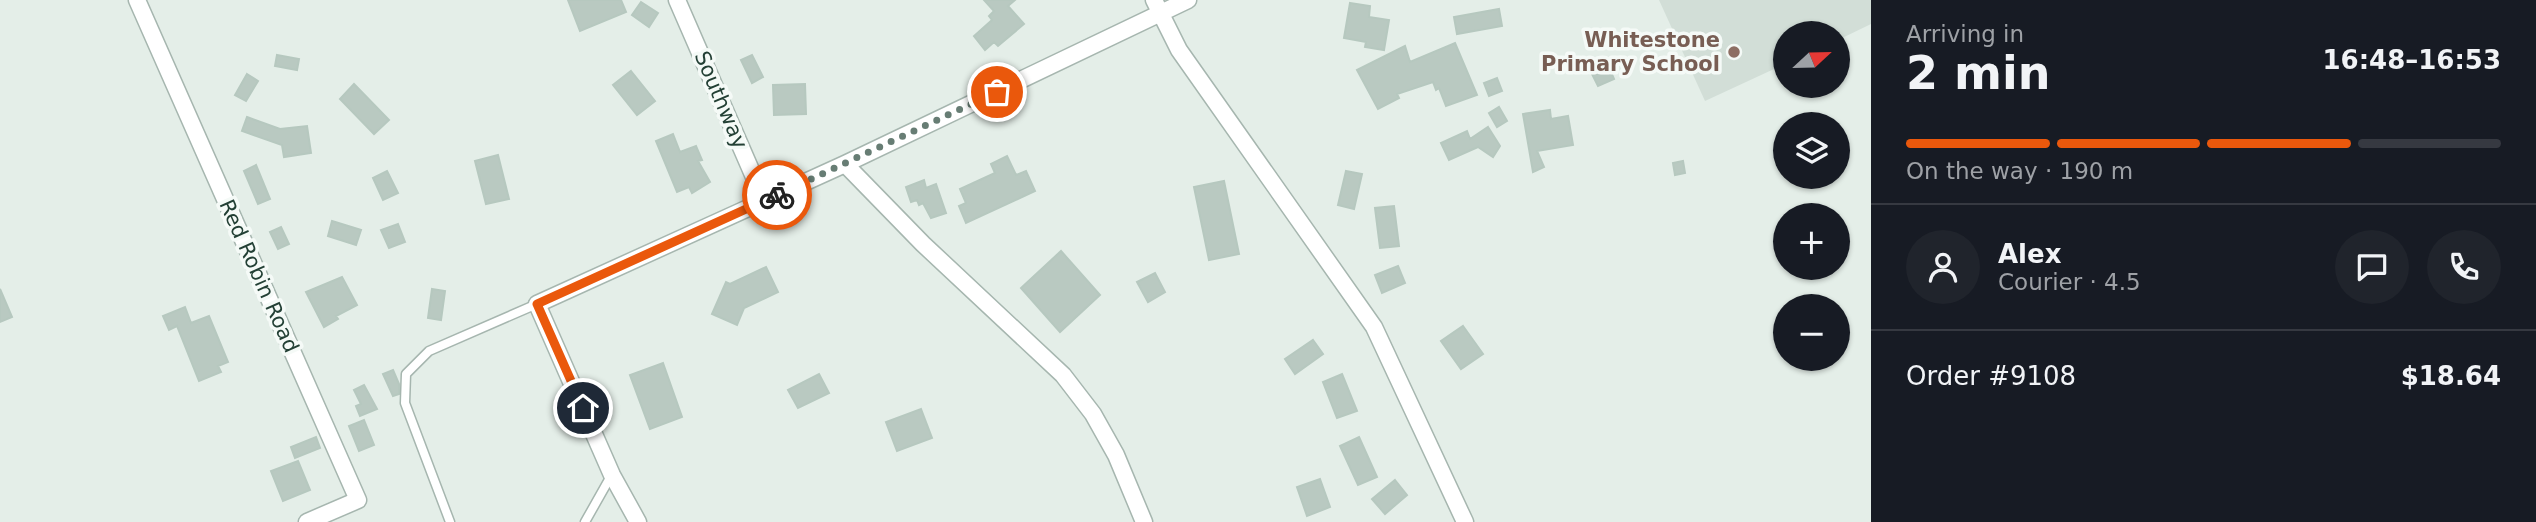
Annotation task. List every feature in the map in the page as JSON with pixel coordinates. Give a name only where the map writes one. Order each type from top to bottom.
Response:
[{"type":"street","name":"Red Robin Road","points":[[137,0],[358,500],[307,522]]},
{"type":"street","name":"Southway","points":[[677,0],[764,200]]},
{"type":"street","points":[[638,522],[612,475],[537,304],[845,164],[1157,7],[1188,0]]},
{"type":"street","points":[[1157,7],[1194,72],[1374,327],[1465,522]]},
{"type":"street","points":[[845,164],[923,244],[1063,375],[1093,414],[1116,455],[1144,522]]},
{"type":"lane","points":[[450,522],[405,402],[406,374],[429,351],[537,304]]},
{"type":"lane","points":[[585,522],[612,475]]},
{"type":"shaded area","name":"Whitestone Primary School","points":[[1659,0],[1871,0],[1871,24],[1850,34],[1850,21],[1773,21],[1773,70],[1705,101]]},
{"type":"building","points":[[568,0],[621,0],[626,12],[580,31]]},
{"type":"building","points":[[984,0],[1015,0],[1008,6],[1024,24],[998,46],[994,42],[985,50],[974,36],[992,20],[989,16],[994,11]]},
{"type":"building","points":[[641,2],[658,13],[649,27],[632,15]]},
{"type":"building","points":[[1350,3],[1370,6],[1369,17],[1389,20],[1384,50],[1365,47],[1366,42],[1344,38]]},
{"type":"building","points":[[1499,9],[1502,26],[1457,34],[1454,17]]},
{"type":"building","points":[[1455,43],[1477,95],[1446,106],[1439,88],[1436,90],[1433,82],[1397,94],[1399,98],[1378,109],[1357,70],[1405,46],[1410,62]]},
{"type":"building","points":[[277,55],[299,59],[297,70],[275,66]]},
{"type":"building","points":[[752,55],[763,77],[752,83],[741,60]]},
{"type":"building","points":[[1608,65],[1614,79],[1598,86],[1591,72]]},
{"type":"building","points":[[631,71],[655,101],[637,115],[613,85]]},
{"type":"building","points":[[247,74],[258,81],[246,101],[235,95]]},
{"type":"building","points":[[1497,78],[1502,91],[1489,96],[1484,83]]},
{"type":"building","points":[[354,84],[389,120],[374,134],[340,99]]},
{"type":"building","points":[[805,84],[806,114],[774,115],[773,85]]},
{"type":"building","points":[[1499,107],[1507,121],[1497,127],[1489,113]]},
{"type":"building","points":[[1550,110],[1551,119],[1568,116],[1573,145],[1537,151],[1544,167],[1533,172],[1523,114]]},
{"type":"building","points":[[247,117],[280,129],[307,126],[311,153],[284,157],[282,145],[242,131]]},
{"type":"building","points":[[1488,127],[1500,146],[1493,157],[1478,147],[1449,160],[1441,143],[1467,131],[1470,139]]},
{"type":"building","points":[[673,134],[680,152],[696,146],[702,160],[698,161],[710,182],[692,193],[689,187],[677,192],[656,141]]},
{"type":"building","points":[[498,155],[509,199],[486,204],[475,161]]},
{"type":"building","points":[[1007,156],[1016,175],[1026,171],[1035,191],[966,223],[959,206],[966,203],[960,189],[995,173],[991,164]]},
{"type":"building","points":[[1683,161],[1685,173],[1675,175],[1673,163]]},
{"type":"building","points":[[256,165],[270,199],[258,204],[244,171]]},
{"type":"building","points":[[387,171],[398,193],[383,200],[373,178]]},
{"type":"building","points":[[1346,171],[1362,174],[1354,209],[1338,205]]},
{"type":"building","points":[[924,180],[926,188],[936,184],[946,213],[931,218],[923,203],[919,205],[917,200],[911,202],[906,187]]},
{"type":"building","points":[[1224,181],[1239,254],[1209,260],[1194,187]]},
{"type":"building","points":[[1394,206],[1399,246],[1380,248],[1375,208]]},
{"type":"building","points":[[332,221],[361,230],[356,245],[328,236]]},
{"type":"building","points":[[398,224],[405,242],[389,248],[381,230]]},
{"type":"building","points":[[281,227],[289,244],[278,249],[270,232]]},
{"type":"building","points":[[1061,251],[1100,295],[1060,332],[1021,288]]},
{"type":"building","points":[[1398,266],[1405,283],[1382,293],[1375,275]]},
{"type":"building","points":[[766,267],[778,292],[744,308],[737,325],[712,314],[726,282],[730,284]]},
{"type":"building","points":[[1155,273],[1165,292],[1148,302],[1137,282]]},
{"type":"building","points":[[342,277],[357,305],[336,316],[338,319],[324,327],[306,292]]},
{"type":"building","points":[[0,289],[12,317],[0,322]]},
{"type":"building","points":[[432,289],[445,291],[441,320],[428,318]]},
{"type":"building","points":[[185,307],[191,323],[209,316],[228,362],[218,366],[221,372],[199,381],[177,326],[169,330],[163,316]]},
{"type":"building","points":[[1463,326],[1483,354],[1461,369],[1441,341]]},
{"type":"building","points":[[1313,340],[1323,354],[1295,374],[1285,359]]},
{"type":"building","points":[[663,363],[682,417],[650,429],[630,375]]},
{"type":"building","points":[[393,370],[399,384],[399,394],[393,396],[383,374]]},
{"type":"building","points":[[819,374],[829,393],[798,408],[788,390]]},
{"type":"building","points":[[1342,374],[1357,411],[1337,418],[1323,382]]},
{"type":"building","points":[[364,385],[377,409],[360,416],[356,406],[361,404],[354,390]]},
{"type":"building","points":[[921,409],[932,438],[897,451],[886,422]]},
{"type":"building","points":[[364,420],[374,445],[359,451],[349,426]]},
{"type":"building","points":[[316,437],[320,448],[295,458],[291,447]]},
{"type":"building","points":[[1359,437],[1377,477],[1358,485],[1340,446]]},
{"type":"building","points":[[298,461],[310,490],[283,501],[271,471]]},
{"type":"building","points":[[1320,479],[1330,507],[1307,516],[1297,487]]},
{"type":"building","points":[[1395,480],[1407,495],[1385,514],[1372,499]]},
{"type":"way so far","points":[[777,195],[997,92]]},
{"type":"place","name":"Whitestone Primary School","points":[[1734,52]]},
{"type":"route","points":[[583,408],[537,304],[777,195]]}]
